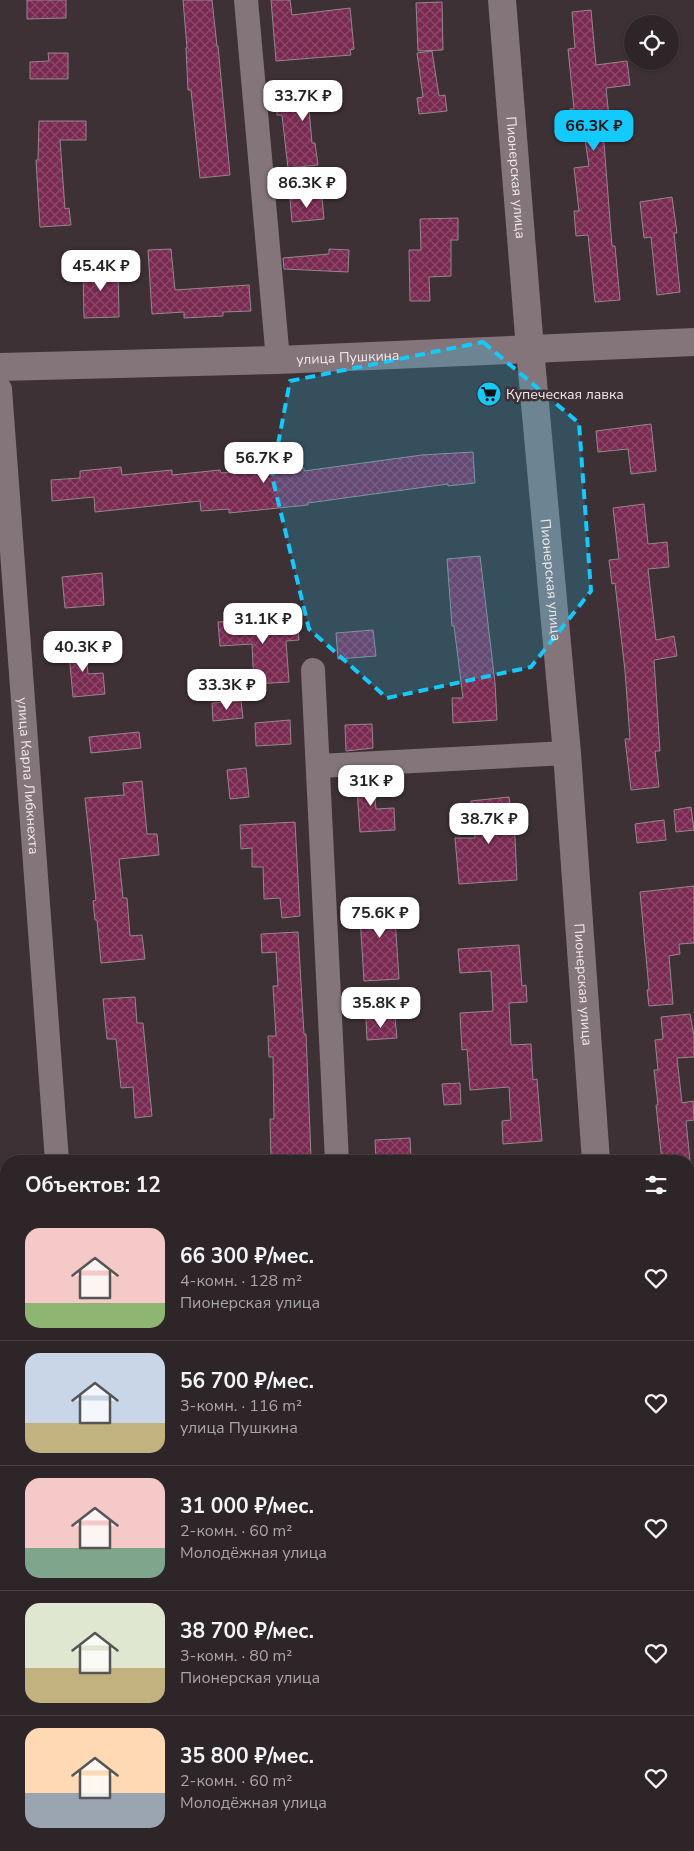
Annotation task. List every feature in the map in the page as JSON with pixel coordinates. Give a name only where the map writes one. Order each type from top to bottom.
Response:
[{"type":"street","points":[[246,0],[278,360]]},
{"type":"street","name":"Пионерская улица","points":[[502,0],[530,349],[567,753],[596,1155]]},
{"type":"street","name":"улица Пушкина","points":[[0,367],[278,360],[694,342]]},
{"type":"street","name":"улица Карла Либкнехта","points":[[0,389],[8,612],[56,1155]]},
{"type":"street","points":[[313,670],[337,1155]]},
{"type":"street","points":[[319,766],[567,753]]},
{"type":"highlighted area","points":[[483,342],[579,423],[591,591],[531,667],[387,698],[309,629],[272,476],[290,381]]},
{"type":"building","points":[[27,0],[66,0],[66,18],[27,19]]},
{"type":"building","points":[[183,0],[212,0],[230,175],[200,178],[191,90],[188,90]]},
{"type":"building","points":[[271,0],[290,0],[292,15],[350,8],[354,49],[350,50],[351,55],[276,61]]},
{"type":"building","points":[[442,2],[443,50],[418,51],[416,3]]},
{"type":"building","points":[[591,10],[596,65],[624,61],[624,70],[628,70],[630,85],[606,88],[609,117],[602,118],[612,246],[615,246],[620,300],[595,302],[588,235],[576,236],[574,211],[579,211],[574,168],[589,166],[584,133],[573,134],[570,109],[574,109],[568,49],[575,48],[572,12]]},
{"type":"building","points":[[432,51],[439,96],[445,95],[447,111],[419,114],[417,98],[423,97],[417,53]]},
{"type":"building","points":[[48,53],[68,53],[68,79],[30,79],[30,62],[49,61]]},
{"type":"building","points":[[339,86],[341,105],[309,109],[312,143],[315,143],[318,165],[288,168],[282,115],[277,115],[275,93]]},
{"type":"building","points":[[39,121],[86,121],[86,140],[60,140],[65,209],[69,208],[71,225],[40,227],[36,160],[38,160]]},
{"type":"building","points":[[322,197],[324,219],[292,222],[290,199]]},
{"type":"building","points":[[672,197],[677,233],[674,233],[680,292],[657,295],[651,237],[644,238],[640,202]]},
{"type":"building","points":[[458,218],[458,240],[451,240],[451,276],[429,277],[430,301],[410,301],[409,250],[421,250],[420,219]]},
{"type":"building","points":[[171,249],[175,290],[249,285],[251,311],[223,312],[223,316],[184,318],[184,312],[152,314],[148,250]]},
{"type":"building","points":[[329,249],[349,250],[348,272],[284,269],[283,258],[329,254]]},
{"type":"building","points":[[118,266],[119,317],[84,318],[83,267]]},
{"type":"building","points":[[651,424],[656,471],[631,474],[628,449],[598,452],[596,431]]},
{"type":"building","points":[[473,452],[475,483],[448,486],[448,484],[308,503],[308,505],[229,513],[229,509],[201,511],[200,501],[95,512],[94,497],[52,501],[51,480],[80,478],[80,471],[121,467],[122,475],[172,470],[172,475],[220,470],[221,473],[269,469],[269,473],[304,468],[304,471],[422,455]]},
{"type":"building","points":[[644,504],[648,544],[667,542],[669,567],[648,569],[656,640],[674,636],[677,656],[654,660],[660,751],[655,751],[659,787],[631,790],[625,739],[630,739],[625,671],[615,583],[612,584],[609,560],[619,559],[613,508]]},
{"type":"building","points":[[480,556],[495,683],[497,720],[453,723],[452,698],[463,698],[454,626],[452,626],[447,559]]},
{"type":"building","points":[[102,573],[104,605],[65,608],[62,577]]},
{"type":"building","points":[[297,617],[299,640],[286,641],[289,682],[254,684],[252,644],[220,646],[218,622]]},
{"type":"building","points":[[373,630],[376,656],[338,659],[336,633]]},
{"type":"building","points":[[85,641],[88,674],[103,673],[105,694],[73,697],[68,643]]},
{"type":"building","points":[[241,701],[243,718],[213,721],[212,703]]},
{"type":"building","points":[[290,720],[291,744],[256,746],[255,723]]},
{"type":"building","points":[[372,724],[373,748],[346,751],[345,725]]},
{"type":"building","points":[[139,732],[141,748],[91,753],[89,737]]},
{"type":"building","points":[[246,768],[249,797],[230,799],[227,770]]},
{"type":"building","points":[[373,777],[376,809],[394,808],[395,830],[360,832],[357,790],[349,791],[348,778]]},
{"type":"building","points":[[142,781],[147,834],[157,834],[159,855],[119,859],[123,898],[127,898],[130,936],[142,935],[145,959],[101,963],[97,920],[95,920],[93,901],[96,900],[85,798],[124,795],[123,783]]},
{"type":"building","points":[[509,797],[515,838],[517,880],[459,884],[455,838],[475,838],[471,801]]},
{"type":"building","points":[[691,807],[694,830],[676,832],[674,810]]},
{"type":"building","points":[[664,820],[666,840],[637,843],[635,824]]},
{"type":"building","points":[[295,822],[300,916],[282,918],[280,898],[264,899],[263,867],[252,867],[252,848],[241,849],[240,825]]},
{"type":"building","points":[[694,886],[694,943],[679,944],[680,954],[669,956],[673,1004],[649,1006],[640,892]]},
{"type":"building","points":[[400,899],[402,918],[395,918],[399,979],[364,981],[359,901]]},
{"type":"building","points":[[298,932],[304,1034],[306,1034],[311,1155],[271,1155],[270,1119],[274,1119],[273,1057],[269,1057],[268,1036],[276,1036],[273,986],[278,986],[276,952],[262,953],[261,934]]},
{"type":"building","points":[[519,945],[522,986],[526,985],[527,1002],[509,1003],[511,1045],[531,1044],[533,1080],[537,1079],[542,1141],[503,1144],[502,1121],[511,1120],[509,1087],[470,1090],[467,1049],[462,1050],[460,1013],[493,1011],[491,971],[460,973],[458,949]]},
{"type":"building","points":[[135,997],[137,1023],[143,1023],[152,1116],[135,1118],[133,1087],[121,1088],[116,1039],[107,1039],[103,999]]},
{"type":"building","points":[[690,1014],[694,1036],[694,1057],[677,1058],[682,1103],[693,1101],[694,1120],[686,1121],[689,1155],[661,1155],[654,1070],[658,1070],[655,1040],[663,1039],[661,1017]]},
{"type":"building","points":[[395,1018],[397,1038],[367,1040],[366,1019]]},
{"type":"building","points":[[460,1083],[461,1104],[444,1105],[442,1084]]},
{"type":"building","points":[[410,1138],[411,1155],[376,1155],[375,1140]]},
{"type":"place","name":"Купеческая лавка","points":[[489,394]]}]
